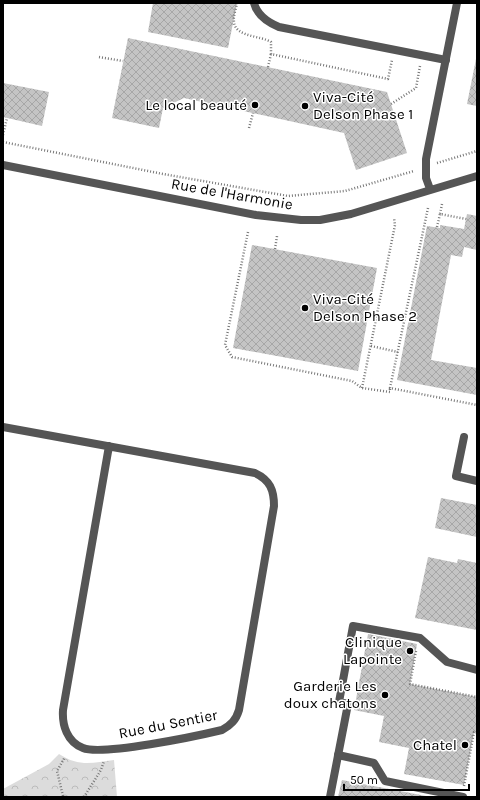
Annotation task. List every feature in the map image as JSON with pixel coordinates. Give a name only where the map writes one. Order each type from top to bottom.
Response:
[{"type":"street","points":[[254,3],[262,17],[278,27],[446,60]]},
{"type":"street","points":[[430,189],[426,178],[426,159],[457,3]]},
{"type":"street","name":"Rue de l'Harmonie","points":[[3,165],[256,215],[301,220],[320,220],[352,214],[430,189],[477,176]]},
{"type":"street","name":"Rue du Sentier","points":[[3,427],[109,446],[255,473],[264,477],[270,484],[274,494],[274,506],[239,710],[236,718],[230,726],[222,730],[95,751],[84,749],[76,744],[67,732],[63,718],[63,710],[109,446]]},
{"type":"street","points":[[464,437],[456,476],[477,481]]},
{"type":"street","points":[[330,797],[348,704],[339,702],[353,626],[420,638],[447,662],[477,670]]},
{"type":"street","points":[[338,756],[374,763],[385,781],[463,797]]},
{"type":"path","points":[[237,3],[233,21],[235,26],[240,31],[271,42],[272,54],[268,67]]},
{"type":"path","points":[[272,54],[388,79],[394,50]]},
{"type":"path","points":[[99,57],[124,61]]},
{"type":"path","points":[[391,104],[416,88],[420,66]]},
{"type":"path","points":[[249,128],[253,113]]},
{"type":"path","points":[[3,135],[7,118]]},
{"type":"path","name":"Rue de l'Harmonie","points":[[3,142],[202,182],[288,196],[345,191],[413,171]]},
{"type":"path","points":[[437,163],[477,151]]},
{"type":"path","points":[[437,227],[442,204]]},
{"type":"path","points":[[248,232],[225,345],[232,357],[352,381],[362,388],[390,392],[428,208]]},
{"type":"path","points":[[440,214],[466,219]]},
{"type":"path","points":[[362,388],[395,225],[394,218]]},
{"type":"path","points":[[275,250],[277,236]]},
{"type":"path","points":[[371,346],[398,352]]},
{"type":"path","points":[[390,388],[477,405]]},
{"type":"path","points":[[417,644],[410,684],[477,697]]},
{"type":"path","points":[[464,785],[474,732],[477,733]]},
{"type":"path","points":[[64,797],[56,771],[65,757]]},
{"type":"path","points":[[84,797],[101,770],[104,761]]},
{"type":"green space","points":[[59,754],[73,761],[86,763],[114,760],[117,797],[3,797],[3,789],[49,764]]},
{"type":"building","points":[[153,3],[237,3],[228,48],[148,32]]},
{"type":"building","name":"Viva-Cité Delson Phase 1","points":[[128,38],[387,92],[407,153],[356,170],[344,133],[184,98],[163,108],[159,128],[112,118]]},
{"type":"building","points":[[477,59],[477,106],[467,104]]},
{"type":"building","points":[[3,83],[49,92],[42,126],[3,117]]},
{"type":"building","points":[[467,214],[477,216],[477,250],[464,247],[462,257],[451,255],[431,360],[477,368],[477,395],[397,380],[427,226],[440,228],[440,225],[464,229]]},
{"type":"building","name":"Viva-Cité Delson Phase 2","points":[[252,245],[377,268],[358,371],[233,348]]},
{"type":"building","points":[[441,498],[477,505],[477,537],[435,528]]},
{"type":"building","points":[[428,557],[457,563],[458,559],[477,563],[477,630],[415,618]]},
{"type":"building","points":[[368,634],[417,644],[410,684],[477,697],[477,733],[474,732],[464,785],[404,774],[409,748],[379,742],[384,716],[354,710]]},
{"type":"building","points":[[342,780],[426,796],[426,797],[338,797]]},
{"type":"place","name":"Le local beauté","points":[[255,105]]},
{"type":"place","name":"Viva-Cité Delson Phase 1","points":[[305,106]]},
{"type":"place","name":"Viva-Cité Delson Phase 2","points":[[305,308]]},
{"type":"place","name":"Clinique Lapointe","points":[[410,651]]},
{"type":"place","name":"Garderie Les doux chatons","points":[[385,695]]},
{"type":"place","name":"Chatel","points":[[465,745]]}]
